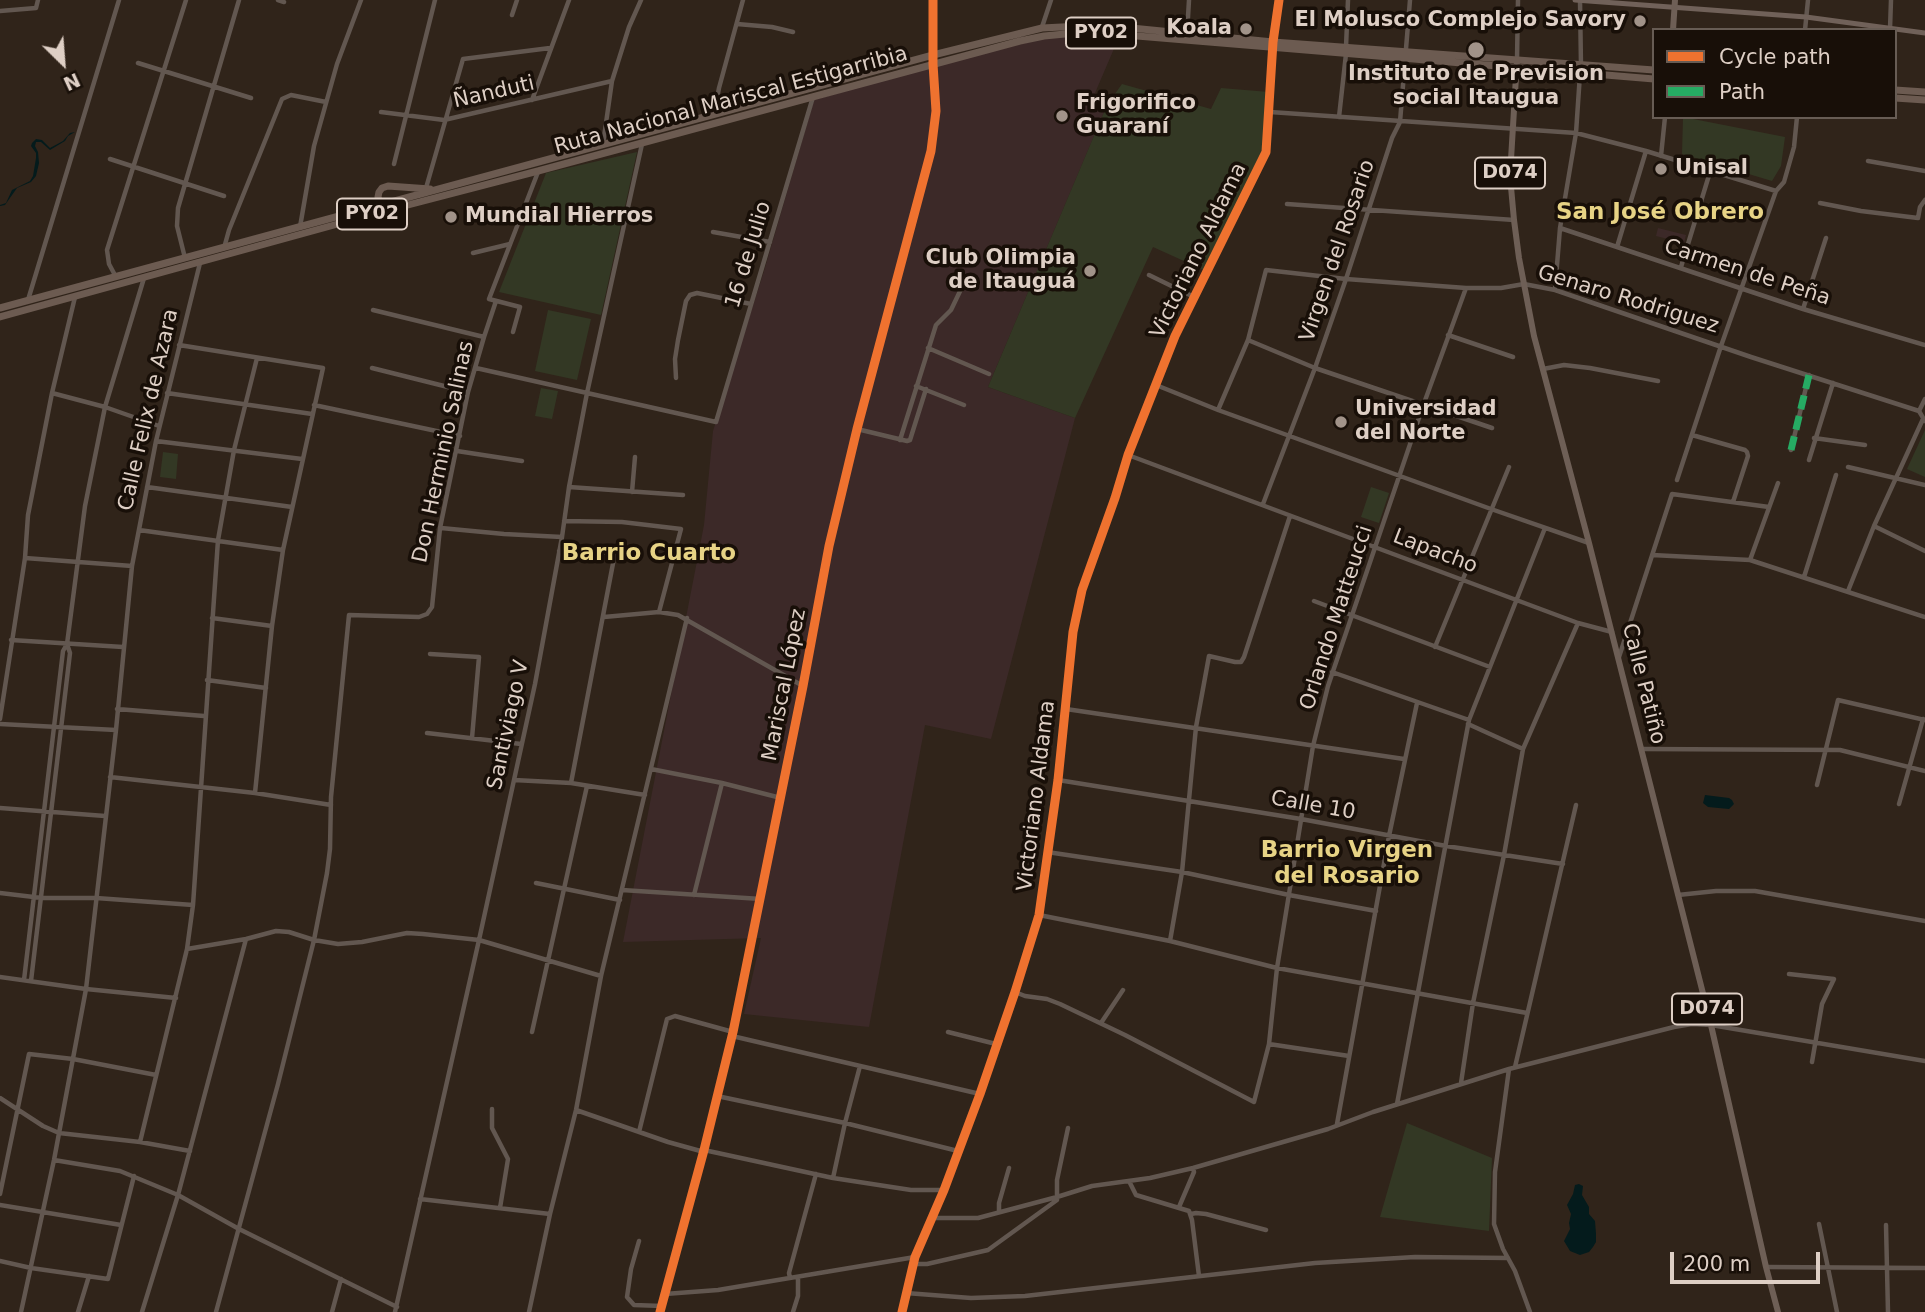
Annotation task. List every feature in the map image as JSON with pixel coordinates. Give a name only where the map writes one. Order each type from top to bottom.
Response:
[{"type":"highway","name":"Ruta Nacional Mariscal Estigarribia","points":[[0,317],[200,263],[438,190],[932,55],[1042,28],[1101,25],[1187,37],[1517,64],[1652,79]]},
{"type":"highway","name":"Ruta Nacional Mariscal Estigarribia","points":[[0,308],[300,228],[538,171],[1020,41],[1065,34],[1101,33],[1187,37]]},
{"type":"highway","name":"Ruta Nacional Mariscal Estigarribia","points":[[1581,70],[1652,71]]},
{"type":"highway","points":[[1897,90],[1925,92]]},
{"type":"highway","points":[[1897,98],[1925,100]]},
{"type":"highway","points":[[382,208],[379,192],[388,186],[438,190]]},
{"type":"main road","points":[[1673,28],[1675,4]]},
{"type":"main road","name":"Calle Patiño","points":[[1517,64],[1510,176],[1514,220],[1534,336],[1619,658],[1711,1025],[1778,1312]]},
{"type":"street","points":[[0,11],[36,8],[38,0]]},
{"type":"street","points":[[28,300],[119,0]]},
{"type":"street","points":[[116,277],[109,264],[107,250],[187,0]]},
{"type":"street","points":[[185,259],[177,226],[178,208],[239,0]]},
{"type":"street","points":[[300,228],[314,146],[337,64],[361,0]]},
{"type":"street","points":[[394,164],[435,0]]},
{"type":"street","points":[[512,15],[517,0]]},
{"type":"street","points":[[531,100],[569,0]]},
{"type":"street","points":[[602,146],[612,81],[629,27],[641,0]]},
{"type":"street","points":[[714,116],[743,0]]},
{"type":"street","name":"Mariscal López","points":[[661,1309],[733,1034],[829,546],[857,429],[931,151],[936,111],[932,55],[933,0]]},
{"type":"street","points":[[1042,28],[1051,0]]},
{"type":"street","points":[[1187,37],[1189,0]]},
{"type":"street","name":"Victoriano Aldama","points":[[902,1312],[915,1257],[980,1094],[1016,992],[1039,915],[1058,780],[1073,632],[1082,590],[1128,455],[1175,336],[1266,152],[1273,45],[1279,0]]},
{"type":"street","points":[[1339,117],[1348,0]]},
{"type":"street","name":"Virgen del Rosario","points":[[1263,504],[1315,368],[1392,138],[1400,122],[1410,0]]},
{"type":"street","points":[[1517,64],[1518,0]]},
{"type":"street","points":[[1575,0],[1675,4],[1806,17],[1883,28]]},
{"type":"street","points":[[1555,290],[1560,228],[1576,133],[1581,70],[1580,0]]},
{"type":"street","points":[[1805,28],[1808,0]]},
{"type":"street","points":[[1890,28],[1891,0]]},
{"type":"street","points":[[737,24],[793,32]]},
{"type":"street","points":[[1897,30],[1925,33]]},
{"type":"street","points":[[426,189],[463,59],[550,48]]},
{"type":"street","points":[[138,63],[251,98]]},
{"type":"street","name":"Ñanduti","points":[[381,112],[444,120],[612,81]]},
{"type":"street","points":[[224,248],[282,99],[291,95],[326,102]]},
{"type":"street","name":"16 de Julio","points":[[587,393],[716,422],[813,97]]},
{"type":"street","points":[[1270,113],[1576,133],[1646,151],[1776,191]]},
{"type":"street","points":[[1661,156],[1665,119]]},
{"type":"street","points":[[1677,480],[1776,191],[1784,181],[1789,166],[1797,119]]},
{"type":"street","name":"Santiviago V","points":[[396,1309],[535,684],[587,393],[642,143]]},
{"type":"street","points":[[1617,247],[1646,151]]},
{"type":"street","points":[[110,159],[224,196]]},
{"type":"street","points":[[1868,161],[1925,171]]},
{"type":"street","points":[[473,253],[510,244],[538,171]]},
{"type":"street","points":[[1681,267],[1710,172]]},
{"type":"street","points":[[1820,203],[1918,218],[1920,207],[1925,200]]},
{"type":"street","points":[[1287,204],[1514,220]]},
{"type":"street","name":"Carmen de Peña","points":[[1560,228],[1804,309],[1925,345]]},
{"type":"street","points":[[713,232],[770,242]]},
{"type":"street","points":[[1804,309],[1826,238]]},
{"type":"street","name":"Don Herminio Salinas","points":[[331,805],[349,615],[419,617],[427,614],[432,607],[440,528],[468,393],[496,301],[489,299],[510,244]]},
{"type":"street","name":"Calle Felix de Azara","points":[[21,1312],[54,1160],[86,989],[132,566],[159,426],[200,263]]},
{"type":"street","name":"Genaro Rodriguez","points":[[1248,340],[1266,270],[1466,288],[1524,285],[1555,290],[1919,411]]},
{"type":"street","points":[[1149,275],[1194,297]]},
{"type":"street","points":[[24,980],[63,651],[67,644],[86,506],[105,407],[144,278]]},
{"type":"street","points":[[900,440],[936,325],[951,310],[963,285]]},
{"type":"street","name":"Orlando Matteucci","points":[[1101,1023],[1254,1102],[1269,1044],[1277,968],[1313,746],[1332,672],[1466,288]]},
{"type":"street","points":[[676,378],[678,340],[690,295],[697,293],[751,304]]},
{"type":"street","points":[[75,297],[52,393],[29,515],[0,721],[116,730]]},
{"type":"street","points":[[496,301],[520,307],[513,332]]},
{"type":"street","points":[[373,310],[484,337]]},
{"type":"street","points":[[1448,335],[1513,357]]},
{"type":"street","points":[[1218,410],[1248,340],[1315,368],[1492,428]]},
{"type":"street","points":[[179,345],[323,368],[283,550],[272,626],[255,793]]},
{"type":"street","points":[[928,348],[989,374]]},
{"type":"street","points":[[140,1142],[187,949],[193,905],[218,540],[234,450],[257,358]]},
{"type":"street","points":[[1543,369],[1564,365],[1658,381]]},
{"type":"street","points":[[372,368],[468,393]]},
{"type":"street","points":[[476,368],[587,393]]},
{"type":"street","points":[[1791,450],[1809,375]]},
{"type":"street","points":[[1809,460],[1833,383]]},
{"type":"street","points":[[916,386],[964,405]]},
{"type":"street","points":[[1156,386],[1589,543]]},
{"type":"street","points":[[857,429],[910,440],[926,389]]},
{"type":"street","points":[[52,393],[105,407],[159,426]]},
{"type":"street","points":[[167,393],[312,415]]},
{"type":"street","points":[[1848,591],[1874,526],[1924,419],[1919,411],[1925,398]]},
{"type":"street","points":[[314,405],[460,436]]},
{"type":"street","points":[[1692,435],[1745,450],[1747,453],[1733,502]]},
{"type":"street","points":[[1814,438],[1865,445]]},
{"type":"street","points":[[156,441],[302,459]]},
{"type":"street","points":[[457,451],[522,461]]},
{"type":"street","name":"Lapacho","points":[[1128,455],[1462,580],[1612,632]]},
{"type":"street","points":[[632,492],[635,457]]},
{"type":"street","points":[[1435,647],[1509,467]]},
{"type":"street","points":[[1848,467],[1925,485]]},
{"type":"street","points":[[1804,577],[1836,475]]},
{"type":"street","points":[[1750,560],[1778,483]]},
{"type":"street","points":[[147,487],[292,507]]},
{"type":"street","points":[[569,487],[683,495]]},
{"type":"street","points":[[1619,658],[1672,494],[1769,508]]},
{"type":"street","points":[[1170,942],[1182,872],[1196,727],[1209,656],[1236,662],[1241,662],[1244,657],[1290,516]]},
{"type":"street","points":[[564,521],[622,522],[681,529],[659,612]]},
{"type":"street","points":[[1874,526],[1925,551]]},
{"type":"street","points":[[440,528],[562,537]]},
{"type":"street","points":[[1398,1104],[1469,722],[1545,528]]},
{"type":"street","points":[[139,530],[283,550]]},
{"type":"street","points":[[559,551],[615,553],[571,783]]},
{"type":"street","points":[[1653,555],[1750,560],[1925,617]]},
{"type":"street","points":[[25,558],[132,566]]},
{"type":"street","points":[[1314,601],[1490,667]]},
{"type":"street","points":[[604,617],[659,612],[687,618],[803,686]]},
{"type":"street","points":[[212,618],[272,626]]},
{"type":"street","points":[[529,1312],[576,1110],[601,976],[687,618]]},
{"type":"street","points":[[1461,1083],[1473,1003],[1523,749],[1578,622]]},
{"type":"street","points":[[11,640],[123,648]]},
{"type":"street","points":[[31,981],[70,653],[67,644]]},
{"type":"street","points":[[430,654],[479,657],[472,738]]},
{"type":"street","points":[[1332,672],[1469,722],[1523,749]]},
{"type":"street","points":[[207,680],[266,688]]},
{"type":"street","points":[[1817,785],[1838,700],[1924,719],[1899,804]]},
{"type":"street","points":[[1337,1125],[1404,759],[1417,703]]},
{"type":"street","points":[[117,709],[204,716]]},
{"type":"street","points":[[1066,709],[1404,759]]},
{"type":"street","points":[[427,733],[521,744]]},
{"type":"street","points":[[1641,749],[1840,750],[1925,771]]},
{"type":"street","points":[[651,769],[781,798]]},
{"type":"street","points":[[110,777],[255,793],[331,805],[329,861],[314,940],[216,1312]]},
{"type":"street","points":[[513,780],[571,783],[645,795]]},
{"type":"street","name":"Calle 10","points":[[1058,780],[1563,864]]},
{"type":"street","points":[[694,895],[722,783]]},
{"type":"street","points":[[532,1032],[587,786]]},
{"type":"street","points":[[1530,1312],[1525,1293],[1497,1234],[1494,1213],[1495,1172],[1512,1068],[1576,805]]},
{"type":"street","points":[[0,808],[105,816]]},
{"type":"street","points":[[1047,852],[1182,872],[1376,911]]},
{"type":"street","points":[[536,883],[620,900]]},
{"type":"street","points":[[622,890],[761,899]]},
{"type":"street","points":[[1678,895],[1723,890],[1755,891],[1925,922]]},
{"type":"street","points":[[0,893],[42,898],[96,898],[193,905]]},
{"type":"street","points":[[1039,915],[1170,942],[1277,968],[1527,1013]]},
{"type":"street","points":[[187,949],[275,931],[338,944],[407,933],[479,940],[601,976]]},
{"type":"street","points":[[142,1312],[178,1195],[246,939]]},
{"type":"street","points":[[1788,974],[1834,979],[1822,1004],[1812,1062]]},
{"type":"street","points":[[0,977],[176,998]]},
{"type":"street","points":[[1016,992],[1047,999],[1101,1023],[1123,990]]},
{"type":"street","points":[[639,1132],[667,1019],[675,1016],[733,1034],[980,1094]]},
{"type":"street","points":[[931,1218],[978,1218],[1091,1186],[1193,1168],[1236,1154],[1270,1147],[1512,1068],[1692,1024],[1925,1061]]},
{"type":"street","points":[[948,1032],[996,1044]]},
{"type":"street","points":[[1269,1044],[1349,1056]]},
{"type":"street","points":[[0,1194],[29,1054],[73,1059],[156,1075]]},
{"type":"street","points":[[833,1178],[860,1066]]},
{"type":"street","points":[[717,1096],[845,1123],[958,1151]]},
{"type":"street","points":[[0,1098],[43,1126],[59,1133],[140,1142],[190,1151]]},
{"type":"street","points":[[492,1109],[492,1128],[508,1158],[500,1208]]},
{"type":"street","points":[[576,1110],[704,1151],[833,1178],[911,1190],[944,1189]]},
{"type":"street","points":[[913,1264],[927,1264],[988,1250],[1057,1200],[1068,1128]]},
{"type":"street","points":[[54,1160],[120,1171],[178,1195],[396,1309]]},
{"type":"street","points":[[999,1212],[1009,1168]]},
{"type":"street","points":[[1179,1207],[1193,1168]]},
{"type":"street","points":[[790,1278],[789,1273],[816,1174]]},
{"type":"street","points":[[0,1261],[108,1279],[134,1176]]},
{"type":"street","points":[[1129,1181],[1136,1195],[1189,1211],[1199,1276]]},
{"type":"street","points":[[419,1199],[550,1214]]},
{"type":"street","points":[[0,1205],[121,1225]]},
{"type":"street","points":[[1191,1214],[1206,1214],[1266,1230]]},
{"type":"street","points":[[1819,1224],[1838,1312]]},
{"type":"street","points":[[1886,1225],[1888,1312]]},
{"type":"street","points":[[639,1241],[627,1297],[634,1304],[661,1309]]},
{"type":"street","points":[[665,1294],[718,1290],[915,1257]]},
{"type":"street","points":[[906,1293],[971,1298],[1025,1296],[1315,1263],[1415,1257],[1508,1258]]},
{"type":"street","points":[[1766,1267],[1925,1268]]},
{"type":"street","points":[[78,1312],[89,1276]]},
{"type":"street","points":[[793,1312],[798,1296],[798,1277]]},
{"type":"street","points":[[332,1312],[341,1279]]},
{"type":"shaded area","points":[[1054,36],[1119,37],[1095,93],[1108,103],[988,387],[1075,418],[991,739],[925,725],[869,1027],[744,1014],[761,938],[623,942],[704,525],[713,431],[814,100],[944,63]]},
{"type":"shaded area","points":[[1658,228],[1686,235],[1684,243],[1656,236]]},
{"type":"green space","name":"Club Olimpia de Itauguá","points":[[1122,84],[1211,109],[1221,88],[1269,92],[1265,154],[1206,271],[1153,247],[1075,418],[988,387],[1107,105]]},
{"type":"green space","points":[[1683,119],[1785,137],[1781,166],[1772,181],[1682,154]]},
{"type":"green space","points":[[637,152],[601,315],[499,292],[546,173]]},
{"type":"green space","points":[[548,310],[591,319],[577,380],[535,371]]},
{"type":"green space","points":[[541,388],[558,391],[552,419],[535,416]]},
{"type":"green space","points":[[1925,430],[1925,477],[1907,469]]},
{"type":"green space","points":[[163,452],[178,454],[176,479],[160,477]]},
{"type":"green space","points":[[1371,487],[1389,493],[1379,523],[1361,517]]},
{"type":"green space","points":[[1407,1123],[1492,1158],[1489,1231],[1380,1217]]},
{"type":"water","points":[[75,132],[65,141],[50,150],[41,142],[36,142],[39,163],[36,176],[31,182],[17,188],[5,205],[0,206],[6,203],[12,190],[30,181],[33,176],[36,153],[31,146],[36,139],[42,140],[50,148],[63,141],[70,133]]},
{"type":"water","points":[[1705,795],[1729,798],[1734,804],[1729,809],[1708,807],[1703,803]]},
{"type":"water","points":[[1575,1185],[1583,1186],[1582,1195],[1589,1207],[1589,1214],[1595,1221],[1596,1234],[1593,1247],[1589,1252],[1580,1255],[1570,1251],[1564,1241],[1570,1229],[1571,1214],[1567,1205]]},
{"type":"marked path","points":[[1791,450],[1809,375]]},
{"type":"cycle path","points":[[660,1312],[733,1032],[829,546],[857,429],[931,151],[936,111],[933,0]]},
{"type":"cycle path","points":[[902,1312],[915,1257],[944,1190],[980,1094],[1039,915],[1058,780],[1073,632],[1082,590],[1128,455],[1175,336],[1266,152],[1273,42],[1279,0]]},
{"type":"place","name":"El Molusco Complejo Savory","points":[[1640,21]]},
{"type":"place","name":"Koala","points":[[1246,29]]},
{"type":"place","name":"Instituto de Prevision social Itaugua","points":[[1476,50]]},
{"type":"place","name":"Frigorifico Guaraní","points":[[1062,116]]},
{"type":"place","name":"Unisal","points":[[1661,169]]},
{"type":"place","name":"Mundial Hierros","points":[[451,217]]},
{"type":"place","name":"Club Olimpia de Itauguá","points":[[1090,271]]},
{"type":"place","name":"Universidad del Norte","points":[[1341,422]]},
{"type":"district","name":"San José Obrero","points":[[1660,213]]},
{"type":"district","name":"Barrio Cuarto","points":[[649,554]]},
{"type":"district","name":"Barrio Virgen del Rosario","points":[[1347,864]]}]
